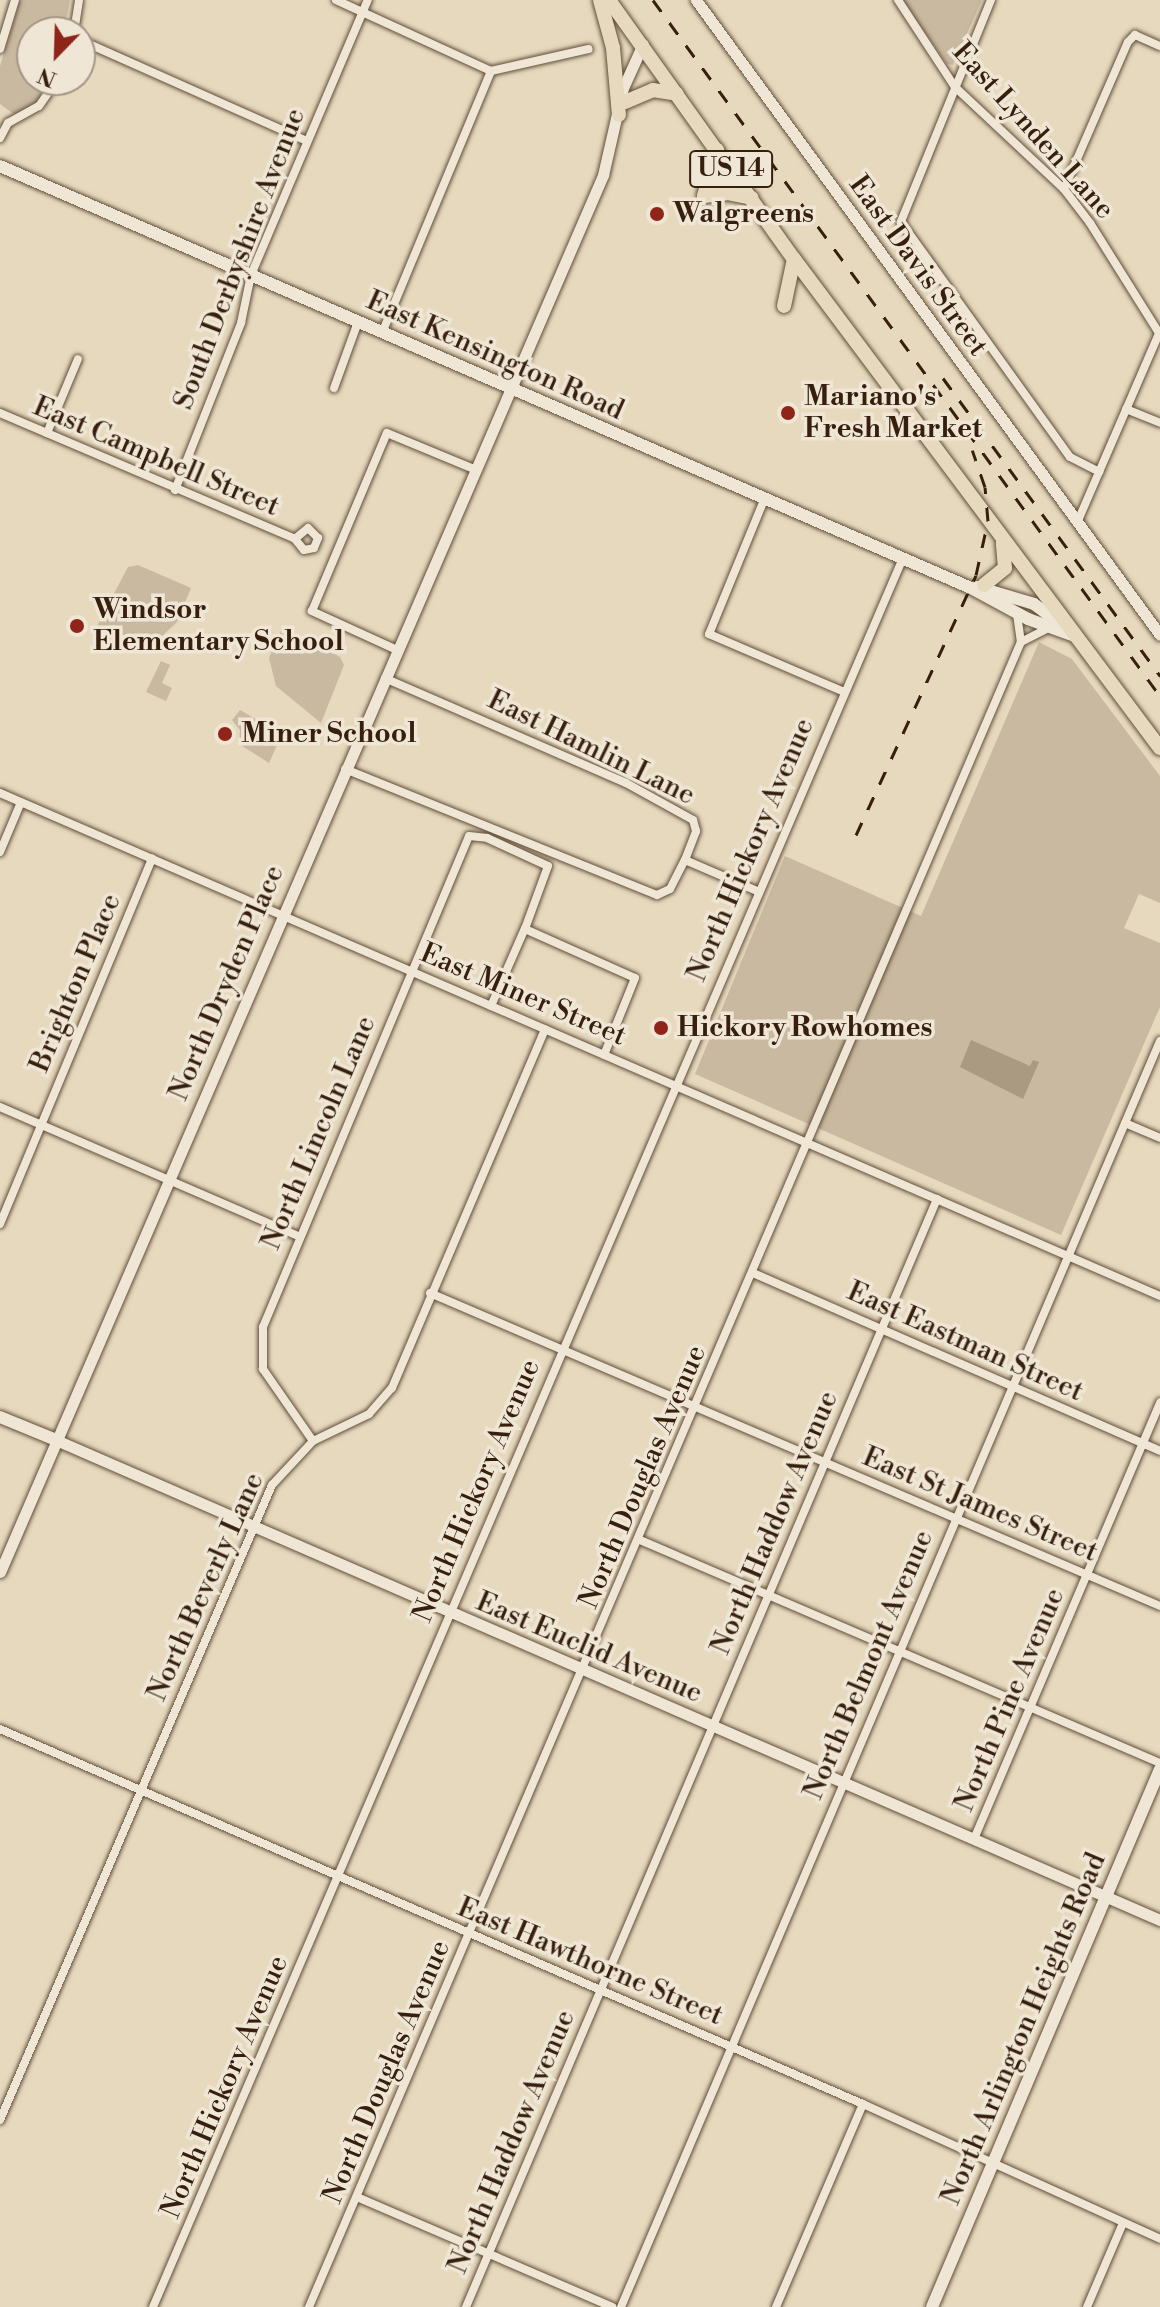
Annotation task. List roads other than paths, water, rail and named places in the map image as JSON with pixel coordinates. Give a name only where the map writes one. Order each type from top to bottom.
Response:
[{"type":"main road","points":[[600,0],[613,48],[622,109],[652,90],[677,94]]},
{"type":"main road","name":"US 14","points":[[609,0],[794,259],[1160,748]]},
{"type":"main road","points":[[717,150],[704,196],[727,193],[752,198]]},
{"type":"main road","name":"East Kensington Road","points":[[0,166],[764,500],[903,558],[1034,604],[1075,636]]},
{"type":"main road","points":[[784,306],[794,259]]},
{"type":"main road","points":[[978,586],[1005,568],[1003,542]]},
{"type":"main road","name":"East Kensington Road","points":[[978,586],[1017,614],[1075,636]]},
{"type":"main road","name":"East Euclid Avenue","points":[[0,1417],[56,1440]]},
{"type":"main road","name":"North Arlington Heights Road","points":[[932,2307],[1160,1766]]},
{"type":"street","points":[[0,49],[15,0]]},
{"type":"street","points":[[336,0],[491,71],[589,49]]},
{"type":"street","name":"South Derbyshire Avenue","points":[[175,490],[241,323],[251,275],[368,0]]},
{"type":"street","name":"East Davis Street","points":[[696,0],[1160,635]]},
{"type":"street","name":"East Lynden Lane","points":[[898,0],[955,87],[1064,189],[1116,260],[1160,332]]},
{"type":"street","points":[[955,87],[991,0]]},
{"type":"street","points":[[1064,189],[1135,35],[1160,46]]},
{"type":"street","points":[[96,47],[307,141]]},
{"type":"street","name":"North Dryden Place","points":[[0,1572],[603,175],[622,109],[645,47]]},
{"type":"street","points":[[382,333],[491,71]]},
{"type":"street","name":"East Davis Street","points":[[955,87],[901,222],[1070,457],[1099,472]]},
{"type":"street","points":[[0,138],[3,121],[39,106],[46,96]]},
{"type":"street","points":[[334,388],[358,322]]},
{"type":"street","points":[[1076,523],[1160,332]]},
{"type":"street","points":[[47,433],[78,359]]},
{"type":"street","points":[[1126,409],[1160,423]]},
{"type":"street","name":"East Campbell Street","points":[[0,413],[295,539]]},
{"type":"street","points":[[397,650],[312,611],[387,433],[474,469]]},
{"type":"street","points":[[764,500],[709,634],[842,691]]},
{"type":"street","name":"North Hickory Avenue","points":[[153,2307],[339,1877],[842,691],[903,558]]},
{"type":"street","points":[[1017,614],[1021,642],[1050,627]]},
{"type":"street","name":"North Douglas Avenue","points":[[309,2307],[640,1540],[1021,642]]},
{"type":"street","name":"East Hamlin Lane","points":[[344,769],[657,895],[670,889],[685,860],[696,831],[693,820],[626,783],[385,678]]},
{"type":"street","name":"East Miner Street","points":[[0,793],[1160,1296]]},
{"type":"street","points":[[0,852],[21,802]]},
{"type":"street","name":"North Lincoln Lane","points":[[313,1441],[269,1382],[261,1342],[300,1237],[469,836],[487,838],[548,866],[525,928]]},
{"type":"street","name":"Brighton Place","points":[[0,1224],[152,858]]},
{"type":"street","points":[[685,860],[757,891]]},
{"type":"street","points":[[491,1006],[525,928],[635,978],[604,1055]]},
{"type":"street","name":"North Beverly Lane","points":[[0,2120],[272,1485],[313,1441],[357,1422],[385,1399],[545,1029]]},
{"type":"street","name":"North Belmont Avenue","points":[[621,2307],[733,2047],[841,1782],[1160,1041]]},
{"type":"street","points":[[0,1107],[300,1237]]},
{"type":"street","points":[[1125,1123],[1160,1138]]},
{"type":"street","name":"North Haddow Avenue","points":[[466,2307],[937,1199]]},
{"type":"street","name":"East Eastman Street","points":[[753,1273],[1160,1451]]},
{"type":"street","name":"East St James Street","points":[[430,1293],[1160,1606]]},
{"type":"street","name":"North Pine Avenue","points":[[974,1839],[1160,1402]]},
{"type":"street","name":"East Euclid Avenue","points":[[56,1440],[449,1614],[1160,1920]]},
{"type":"street","points":[[640,1540],[1160,1766]]},
{"type":"street","name":"East Hawthorne Street","points":[[0,1729],[863,2104],[992,2166],[1160,2239]]},
{"type":"street","points":[[776,2307],[863,2104]]},
{"type":"street","points":[[357,2197],[612,2307]]},
{"type":"street","points":[[1087,2307],[1123,2223]]},
{"type":"railway","points":[[653,0],[1160,696]]},
{"type":"railway","points":[[943,378],[1160,676]]},
{"type":"railway","points":[[856,835],[976,575],[988,521],[985,487],[972,450]]},
{"type":"place","name":"Walgreens","points":[[657,214]]},
{"type":"place","name":"Mariano's Fresh Market","points":[[788,413]]},
{"type":"place","name":"Windsor Elementary School","points":[[77,626]]},
{"type":"place","name":"Miner School","points":[[225,734]]},
{"type":"place","name":"Hickory Rowhomes","points":[[661,1028]]}]
